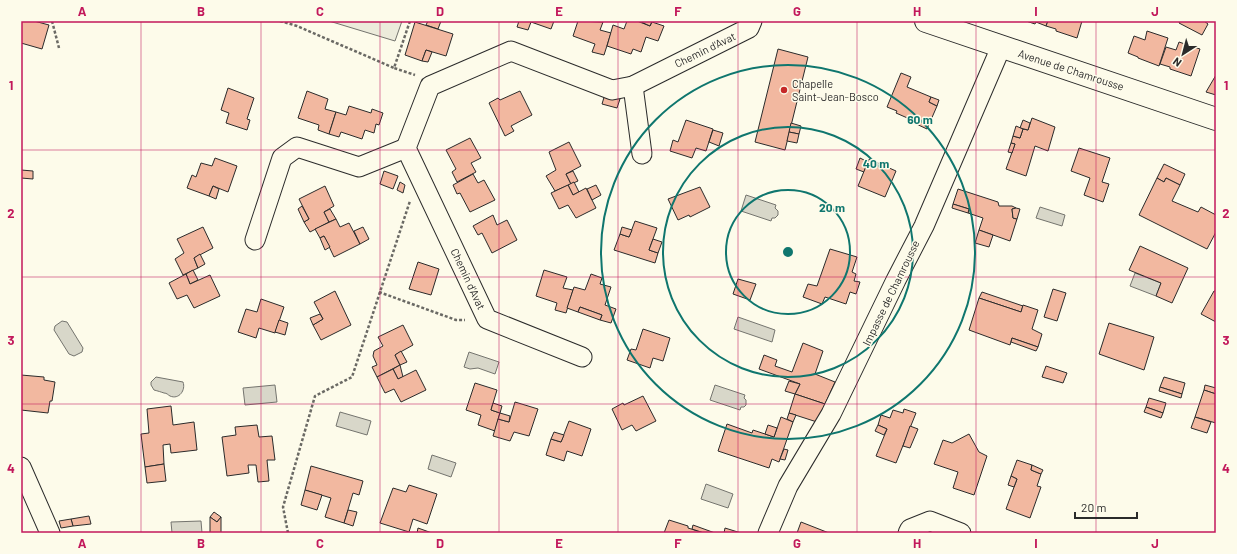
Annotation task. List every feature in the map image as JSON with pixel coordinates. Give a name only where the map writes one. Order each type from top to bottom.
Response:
[{"type":"street","name":"Chemin d'Avat","points":[[582,358],[487,319],[406,148],[430,86],[511,51],[612,90],[633,86],[749,28],[752,21]]},
{"type":"street","name":"Avenue de Chamrousse","points":[[926,21],[1216,119]]},
{"type":"street","name":"Impasse de Chamrousse","points":[[768,533],[788,486],[832,414],[896,280],[924,226],[1001,47]]},
{"type":"street","points":[[633,86],[642,154]]},
{"type":"street","points":[[255,240],[282,158],[297,147],[359,167],[406,148]]},
{"type":"street","points":[[21,467],[50,533]]},
{"type":"street","points":[[908,533],[910,529],[930,521],[961,533]]},
{"type":"path","points":[[52,21],[60,48]]},
{"type":"path","points":[[280,21],[297,26],[394,68],[438,83]]},
{"type":"path","points":[[394,68],[410,21]]},
{"type":"path","points":[[288,533],[283,507],[315,396],[352,377],[418,174]]},
{"type":"path","points":[[380,292],[456,320],[487,319]]},
{"type":"shaded area","points":[[329,21],[402,21],[395,41]]},
{"type":"shaded area","points":[[746,195],[776,205],[775,208],[778,211],[778,215],[775,218],[772,218],[771,221],[741,211]]},
{"type":"shaded area","points":[[1040,207],[1065,215],[1062,226],[1036,218]]},
{"type":"shaded area","points":[[1135,273],[1161,283],[1156,296],[1130,286]]},
{"type":"shaded area","points":[[738,317],[775,330],[772,342],[734,329]]},
{"type":"shaded area","points":[[62,321],[67,322],[83,348],[82,352],[74,356],[69,354],[54,330],[55,326]]},
{"type":"shaded area","points":[[469,352],[499,362],[495,374],[478,368],[470,369],[464,367]]},
{"type":"shaded area","points":[[156,377],[183,382],[183,391],[176,397],[173,397],[166,393],[154,390],[151,382]]},
{"type":"shaded area","points":[[275,385],[277,402],[245,405],[243,388]]},
{"type":"shaded area","points":[[715,385],[745,395],[744,398],[746,400],[746,405],[741,407],[740,410],[710,400]]},
{"type":"shaded area","points":[[340,412],[371,421],[367,435],[336,426]]},
{"type":"shaded area","points":[[432,455],[456,463],[451,477],[428,469]]},
{"type":"shaded area","points":[[706,484],[733,494],[728,508],[701,499]]},
{"type":"shaded area","points":[[201,521],[202,533],[172,533],[171,522]]},
{"type":"building","points":[[21,21],[34,21],[49,25],[42,49],[21,43]]},
{"type":"building","points":[[428,21],[441,21],[438,29],[426,25]]},
{"type":"building","points":[[519,21],[554,21],[551,29],[531,22],[528,30],[517,27]]},
{"type":"building","points":[[578,21],[603,22],[600,30],[611,33],[604,55],[592,52],[595,44],[573,36]]},
{"type":"building","points":[[627,21],[637,21],[650,26],[652,22],[664,26],[658,41],[646,37],[641,52],[633,49],[631,54],[607,46],[613,25],[624,29]]},
{"type":"building","points":[[639,21],[652,21],[650,26]]},
{"type":"building","points":[[1026,21],[1048,21],[1046,26],[1036,22],[1035,24]]},
{"type":"building","points":[[1048,21],[1082,21],[1077,38],[1046,26]]},
{"type":"building","points":[[1180,21],[1204,21],[1208,24],[1202,35],[1179,23]]},
{"type":"building","points":[[415,22],[453,34],[446,56],[426,50],[422,61],[405,55]]},
{"type":"building","points":[[1147,31],[1168,38],[1159,66],[1128,53],[1134,36],[1145,40]]},
{"type":"building","points":[[1179,42],[1200,49],[1191,76],[1160,64],[1166,47],[1176,50]]},
{"type":"building","name":"Chapelle Saint-Jean-Bosco","points":[[778,49],[808,57],[785,150],[755,142]]},
{"type":"building","points":[[426,50],[432,52],[428,62],[422,61]]},
{"type":"building","points":[[901,73],[911,77],[907,87],[931,97],[929,102],[937,106],[927,129],[896,113],[897,111],[887,107]]},
{"type":"building","points":[[1216,75],[1216,95],[1206,92]]},
{"type":"building","points":[[228,88],[254,98],[247,119],[250,120],[247,130],[226,123],[229,113],[221,110]]},
{"type":"building","points":[[307,91],[328,99],[325,109],[336,112],[329,134],[318,130],[319,125],[298,118]]},
{"type":"building","points":[[520,91],[532,115],[511,126],[514,131],[505,136],[489,103],[498,98],[500,100]]},
{"type":"building","points":[[605,94],[620,99],[617,108],[602,104]]},
{"type":"building","points":[[931,97],[939,100],[937,106],[929,102]]},
{"type":"building","points":[[349,106],[371,113],[372,109],[383,113],[379,125],[376,124],[374,133],[365,130],[362,139],[341,132],[339,137],[329,134],[336,112],[346,115]]},
{"type":"building","points":[[1032,118],[1055,127],[1048,151],[1035,146],[1026,176],[1006,169],[1015,144],[1011,143],[1013,136],[1020,138],[1023,129],[1028,130]]},
{"type":"building","points":[[686,120],[713,129],[706,151],[696,148],[692,158],[670,151],[673,140],[678,142]]},
{"type":"building","points":[[1023,120],[1030,123],[1028,130],[1020,128]]},
{"type":"building","points":[[791,123],[801,126],[799,134],[789,132]]},
{"type":"building","points":[[1016,126],[1023,129],[1020,138],[1013,136]]},
{"type":"building","points":[[713,130],[723,133],[719,146],[709,142]]},
{"type":"building","points":[[789,132],[799,134],[797,143],[787,141]]},
{"type":"building","points":[[470,138],[481,158],[471,163],[476,172],[457,182],[452,172],[456,169],[446,150]]},
{"type":"building","points":[[569,142],[581,166],[566,174],[571,184],[555,191],[546,176],[556,170],[549,152]]},
{"type":"building","points":[[1011,143],[1015,144],[1012,153],[1008,152]]},
{"type":"building","points":[[1079,148],[1110,158],[1102,182],[1109,184],[1103,202],[1084,195],[1090,178],[1071,171]]},
{"type":"building","points":[[215,158],[237,166],[228,192],[213,186],[209,196],[187,188],[192,175],[196,177],[201,163],[212,166]]},
{"type":"building","points":[[860,158],[868,162],[864,172],[856,169]]},
{"type":"building","points":[[869,159],[896,171],[885,197],[858,186]]},
{"type":"building","points":[[1164,164],[1185,174],[1180,185],[1166,178],[1164,182],[1157,178]]},
{"type":"building","points":[[21,170],[33,171],[33,179],[21,178]]},
{"type":"building","points":[[384,171],[398,176],[393,189],[380,184]]},
{"type":"building","points":[[573,171],[578,181],[571,184],[566,174]]},
{"type":"building","points":[[473,174],[478,183],[484,180],[495,200],[470,212],[460,193],[457,194],[453,185]]},
{"type":"building","points":[[1157,178],[1164,182],[1166,178],[1180,185],[1172,201],[1198,212],[1201,207],[1216,215],[1216,232],[1207,249],[1139,215]]},
{"type":"building","points":[[400,182],[405,185],[403,193],[397,190]]},
{"type":"building","points":[[574,182],[579,192],[573,195],[568,185]]},
{"type":"building","points":[[568,185],[573,195],[586,188],[596,208],[576,218],[568,205],[559,209],[551,193]]},
{"type":"building","points":[[596,185],[601,195],[592,200],[587,189]]},
{"type":"building","points":[[213,186],[219,189],[216,199],[209,196]]},
{"type":"building","points":[[325,186],[334,206],[324,212],[329,222],[310,232],[304,222],[309,219],[299,199]]},
{"type":"building","points":[[700,187],[710,207],[690,217],[689,215],[678,220],[668,199]]},
{"type":"building","points":[[958,189],[998,202],[999,206],[1012,206],[1016,208],[1012,209],[1013,218],[1017,219],[1010,241],[979,230],[983,218],[968,213],[969,209],[953,204]]},
{"type":"building","points":[[953,204],[969,209],[968,213],[952,208]]},
{"type":"building","points":[[302,206],[309,219],[304,222],[298,209]]},
{"type":"building","points":[[330,209],[336,219],[329,222],[324,212]]},
{"type":"building","points":[[1012,209],[1020,209],[1017,219],[1013,218]]},
{"type":"building","points":[[493,215],[497,225],[507,220],[517,240],[492,253],[482,233],[478,235],[473,226]]},
{"type":"building","points":[[336,219],[340,227],[349,223],[360,244],[334,257],[324,236],[320,238],[315,229]]},
{"type":"building","points":[[635,221],[657,228],[649,250],[658,253],[655,263],[614,250],[620,234],[629,237]]},
{"type":"building","points":[[203,227],[213,248],[194,258],[198,268],[183,275],[175,259],[184,253],[177,239]]},
{"type":"building","points":[[363,227],[369,239],[360,244],[354,231]]},
{"type":"building","points":[[622,227],[632,230],[629,237],[620,234]]},
{"type":"building","points":[[979,230],[993,235],[989,247],[975,243]]},
{"type":"building","points":[[324,236],[330,247],[325,250],[320,238]]},
{"type":"building","points":[[653,239],[662,242],[658,253],[649,250]]},
{"type":"building","points":[[1140,246],[1188,268],[1172,303],[1156,296],[1161,283],[1129,270]]},
{"type":"building","points":[[830,249],[857,257],[852,272],[856,274],[854,281],[860,282],[856,294],[850,292],[846,304],[825,297],[822,304],[803,297],[808,284],[817,286]]},
{"type":"building","points":[[200,254],[205,264],[198,268],[194,258]]},
{"type":"building","points":[[418,262],[439,269],[431,295],[409,289]]},
{"type":"building","points":[[193,270],[198,280],[190,284],[186,274]]},
{"type":"building","points":[[544,270],[567,277],[563,288],[573,290],[566,313],[555,310],[557,303],[536,296]]},
{"type":"building","points":[[186,274],[190,284],[210,275],[220,296],[194,308],[187,295],[177,299],[169,283]]},
{"type":"building","points":[[591,274],[602,278],[600,284],[611,287],[605,305],[616,309],[611,323],[600,320],[602,315],[580,307],[578,312],[567,308],[574,287],[585,290]]},
{"type":"building","points":[[738,279],[756,284],[750,300],[733,294]]},
{"type":"building","points":[[1053,289],[1066,293],[1057,321],[1044,317]]},
{"type":"building","points":[[335,291],[351,325],[321,340],[313,325],[323,319],[314,302]]},
{"type":"building","points":[[1214,291],[1216,291],[1216,322],[1201,314]]},
{"type":"building","points":[[982,292],[1023,306],[1021,312],[979,298]]},
{"type":"building","points":[[979,298],[1021,312],[1023,305],[1038,310],[1032,329],[1042,334],[1038,347],[1012,338],[1010,345],[969,330]]},
{"type":"building","points":[[261,299],[284,307],[275,333],[259,328],[256,338],[238,332],[246,309],[257,312]]},
{"type":"building","points":[[580,307],[602,315],[600,320],[578,312]]},
{"type":"building","points":[[320,314],[323,319],[313,325],[310,318]]},
{"type":"building","points":[[279,320],[288,323],[285,335],[275,332]]},
{"type":"building","points":[[1109,323],[1154,337],[1144,370],[1099,354]]},
{"type":"building","points":[[403,325],[413,345],[395,355],[400,365],[377,377],[372,367],[377,365],[373,356],[374,351],[383,346],[378,337]]},
{"type":"building","points":[[643,329],[670,338],[663,361],[653,358],[650,368],[627,360],[631,349],[636,350]]},
{"type":"building","points":[[1012,338],[1038,347],[1036,351],[1011,342]]},
{"type":"building","points":[[803,343],[823,351],[815,374],[835,382],[825,404],[795,394],[800,384],[759,369],[764,355],[777,360],[775,366],[792,372]]},
{"type":"building","points":[[401,351],[407,362],[400,365],[395,355]]},
{"type":"building","points":[[400,365],[403,377],[398,379],[393,369]]},
{"type":"building","points":[[1046,366],[1067,373],[1063,383],[1042,377]]},
{"type":"building","points":[[393,369],[398,379],[416,370],[426,390],[401,402],[394,389],[385,393],[377,377]]},
{"type":"building","points":[[21,375],[44,377],[44,380],[55,382],[52,401],[50,401],[48,413],[21,410]]},
{"type":"building","points":[[1164,377],[1185,383],[1182,394],[1160,387]]},
{"type":"building","points":[[789,381],[800,384],[795,394],[785,391]]},
{"type":"building","points":[[475,383],[497,390],[491,410],[500,413],[495,431],[478,425],[481,415],[466,410]]},
{"type":"building","points":[[1205,385],[1216,388],[1216,394],[1204,390]]},
{"type":"building","points":[[1160,387],[1182,394],[1181,398],[1159,391]]},
{"type":"building","points":[[1204,390],[1216,394],[1216,423],[1195,417]]},
{"type":"building","points":[[795,394],[825,404],[817,422],[789,413]]},
{"type":"building","points":[[643,396],[656,421],[636,431],[632,425],[622,430],[612,409],[623,403],[624,405]]},
{"type":"building","points":[[1149,398],[1166,403],[1163,413],[1146,407]]},
{"type":"building","points":[[515,402],[538,409],[529,436],[514,432],[510,441],[493,436],[498,419],[509,422]]},
{"type":"building","points":[[493,403],[502,406],[500,413],[491,410]]},
{"type":"building","points":[[171,406],[173,425],[194,422],[197,450],[171,453],[170,444],[163,445],[164,464],[145,467],[141,434],[149,433],[147,409]]},
{"type":"building","points":[[1146,407],[1163,413],[1161,418],[1144,412]]},
{"type":"building","points":[[904,409],[916,413],[896,463],[876,456],[887,429],[878,425],[881,415],[890,418],[893,410],[903,413]]},
{"type":"building","points":[[500,413],[510,416],[509,422],[498,419]]},
{"type":"building","points":[[789,413],[796,415],[793,422],[787,419]]},
{"type":"building","points":[[781,417],[793,422],[779,462],[772,459],[769,468],[718,451],[727,424],[752,433],[753,430],[774,437]]},
{"type":"building","points":[[1195,417],[1211,422],[1207,433],[1191,428]]},
{"type":"building","points":[[569,421],[591,429],[582,456],[567,451],[564,461],[546,455],[551,439],[561,442]]},
{"type":"building","points":[[257,425],[259,437],[272,436],[275,460],[267,460],[269,481],[258,482],[256,465],[248,465],[249,473],[227,476],[222,437],[236,435],[235,427]]},
{"type":"building","points":[[768,425],[777,428],[774,437],[765,434]]},
{"type":"building","points":[[878,425],[887,429],[884,435],[875,431]]},
{"type":"building","points":[[910,426],[918,429],[910,448],[903,446]]},
{"type":"building","points":[[554,432],[564,435],[561,442],[551,439]]},
{"type":"building","points":[[969,434],[979,452],[987,456],[974,495],[953,488],[958,472],[934,464],[943,440],[952,443]]},
{"type":"building","points":[[784,449],[788,450],[785,460],[780,459]]},
{"type":"building","points":[[1017,460],[1032,465],[1031,470],[1041,474],[1037,486],[1041,487],[1030,518],[1006,509],[1017,479],[1011,476]]},
{"type":"building","points":[[164,464],[166,481],[147,483],[145,467]]},
{"type":"building","points":[[1032,465],[1043,470],[1041,474],[1031,470]]},
{"type":"building","points":[[311,466],[363,481],[359,495],[353,493],[344,523],[325,517],[331,498],[305,490]]},
{"type":"building","points":[[1011,476],[1017,479],[1014,487],[1008,485]]},
{"type":"building","points":[[409,485],[437,494],[427,524],[413,519],[409,532],[380,523],[393,488],[406,492]]},
{"type":"building","points":[[305,490],[322,495],[317,510],[301,505]]},
{"type":"building","points":[[348,510],[357,512],[353,526],[344,523]]},
{"type":"building","points":[[214,512],[221,517],[217,522],[210,517]]},
{"type":"building","points":[[89,516],[91,524],[73,526],[71,519]]},
{"type":"building","points":[[210,517],[217,522],[221,517],[221,533],[210,533]]},
{"type":"building","points":[[71,519],[73,526],[61,528],[59,521]]},
{"type":"building","points":[[669,520],[688,526],[688,528],[704,533],[664,533]]},
{"type":"building","points":[[801,522],[829,533],[797,533]]},
{"type":"building","points":[[693,525],[715,533],[704,533],[692,529]]},
{"type":"building","points":[[418,528],[432,533],[417,533]]},
{"type":"building","points":[[725,528],[741,533],[724,533]]},
{"type":"place","name":"Chapelle Saint-Jean-Bosco","points":[[784,90]]}]
